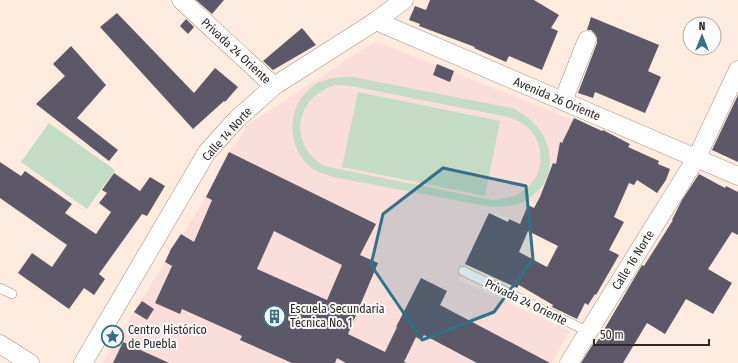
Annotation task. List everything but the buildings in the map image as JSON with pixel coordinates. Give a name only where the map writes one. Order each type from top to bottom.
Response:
[{"type":"street","name":"Privada 24 Oriente","points":[[180,0],[274,86]]},
{"type":"street","name":"Calle 14 Norte","points":[[83,363],[207,152],[236,120],[274,86],[376,21],[404,0]]},
{"type":"street","name":"Avenida 26 Oriente","points":[[376,21],[697,157],[738,176]]},
{"type":"street","points":[[563,101],[587,40]]},
{"type":"street","name":"Calle 16 Norte","points":[[569,363],[697,157],[738,70]]},
{"type":"street","points":[[0,344],[30,363]]},
{"type":"lane","name":"Privada 24 Oriente","points":[[462,271],[589,332]]},
{"type":"lane","points":[[0,288],[12,294]]},
{"type":"highlighted area","points":[[443,168],[526,186],[533,259],[494,312],[422,340],[371,265],[383,214]]},
{"type":"shaded area","points":[[375,41],[578,122],[543,206],[530,201],[522,224],[495,213],[459,280],[570,331],[551,363],[102,363],[206,197],[229,152],[249,124]]},
{"type":"green space","points":[[339,77],[353,77],[511,108],[526,116],[537,127],[545,139],[549,153],[549,167],[545,181],[536,193],[521,203],[503,207],[491,207],[333,177],[313,169],[304,160],[297,149],[293,137],[295,112],[307,91],[318,83]],"holes":[[[336,85],[351,86],[509,117],[525,125],[537,140],[541,158],[540,167],[536,176],[531,184],[517,194],[492,200],[324,166],[312,157],[304,146],[301,134],[301,121],[304,110],[312,99],[322,91]]]},
{"type":"green space","points":[[358,92],[500,121],[485,196],[342,167]]},
{"type":"green space","points":[[49,123],[115,170],[87,209],[21,162]]},
{"type":"place","name":"Escuela Secundaria Técnica No. 1","points":[[275,316]]},
{"type":"place","name":"Centro Histórico de Puebla","points":[[112,337]]}]
